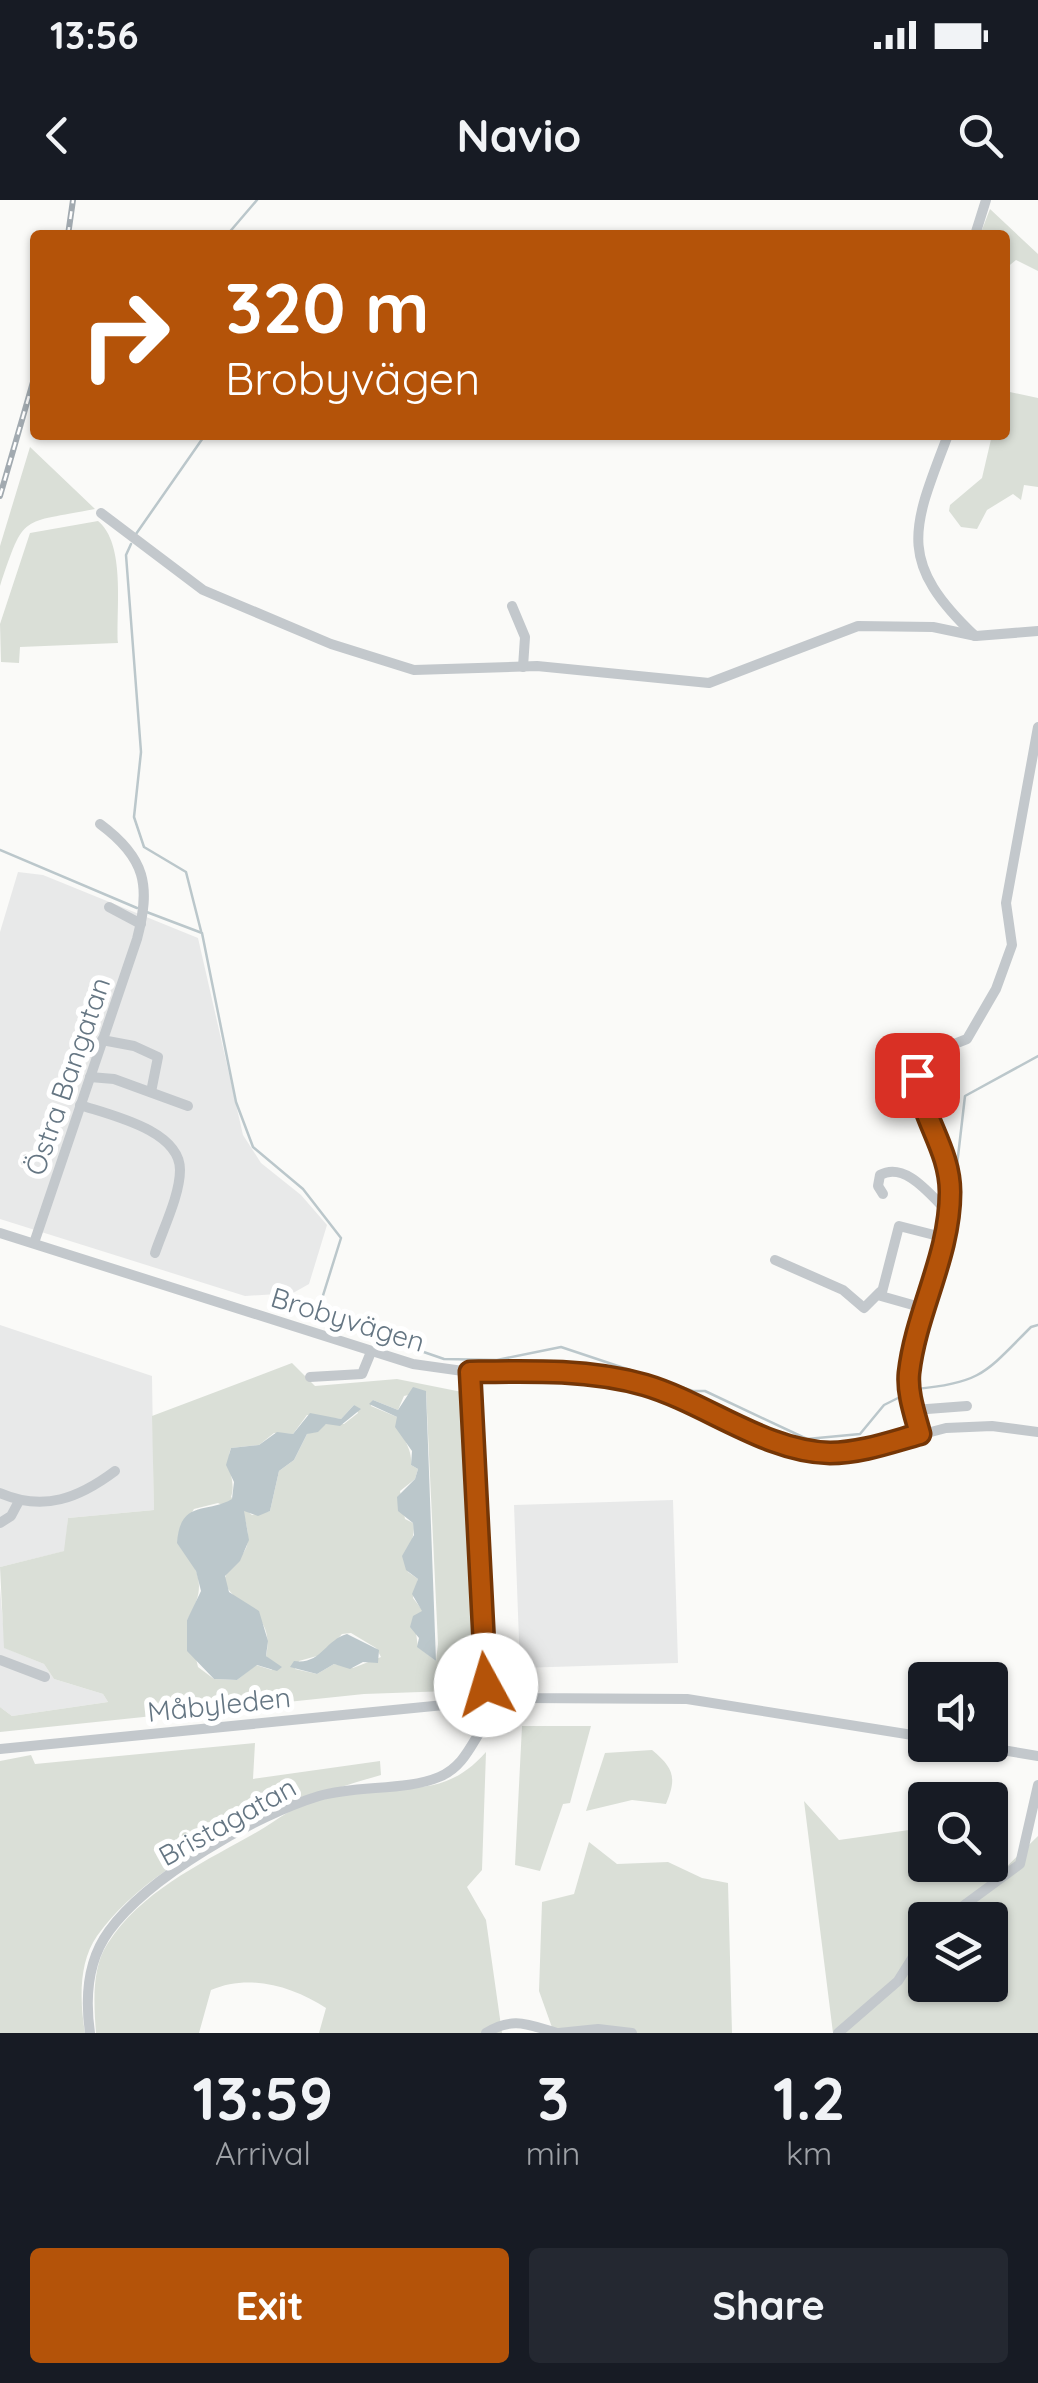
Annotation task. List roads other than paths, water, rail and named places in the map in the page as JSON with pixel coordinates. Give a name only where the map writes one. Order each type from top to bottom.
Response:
[{"type":"street","points":[[977,230],[986,200]]},
{"type":"street","points":[[946,440],[924,504],[916,552],[936,594],[976,636]]},
{"type":"street","points":[[101,513],[203,590],[331,644],[414,670],[523,667],[708,684],[858,626],[933,627],[976,636],[1038,631]]},
{"type":"street","points":[[512,606],[525,636],[523,667]]},
{"type":"street","points":[[920,1434],[909,1374],[946,1238],[949,1170],[923,1111],[917,1075],[924,1056],[967,1039],[1006,964],[1012,945],[1006,903],[1038,727]]},
{"type":"street","points":[[100,824],[121,840],[139,868],[148,892],[143,915],[109,906]]},
{"type":"street","name":"Östra Bangatan","points":[[34,1243],[143,915]]},
{"type":"street","points":[[102,1040],[134,1046],[158,1057],[151,1092]]},
{"type":"street","points":[[90,1077],[114,1079],[188,1106]]},
{"type":"street","points":[[80,1104],[155,1131],[178,1157],[181,1171],[155,1253]]},
{"type":"street","points":[[883,1194],[877,1182],[880,1175],[898,1171],[912,1178],[949,1213]]},
{"type":"street","points":[[775,1260],[843,1290],[864,1308],[880,1292],[900,1226],[946,1238]]},
{"type":"street","name":"Brobyvägen","points":[[0,1232],[371,1352],[470,1372],[555,1372],[638,1384],[670,1393],[783,1443],[819,1452],[870,1448],[968,1426],[1038,1432]]},
{"type":"street","points":[[880,1292],[926,1309]]},
{"type":"street","points":[[310,1377],[362,1374],[371,1352]]},
{"type":"street","points":[[470,1372],[481,1657],[492,1712]]},
{"type":"street","points":[[914,1410],[967,1406]]},
{"type":"street","points":[[0,1493],[19,1501],[67,1500],[89,1491],[116,1471]]},
{"type":"street","points":[[0,1523],[12,1516],[19,1501]]},
{"type":"street","points":[[474,1741],[473,1694],[481,1657]]},
{"type":"street","points":[[0,1660],[45,1677]]},
{"type":"street","name":"Måbyleden","points":[[0,1749],[444,1705],[473,1694],[491,1693],[523,1698],[687,1699],[908,1734]]},
{"type":"street","name":"Måbyleden","points":[[444,1705],[474,1713],[492,1712],[523,1698]]},
{"type":"street","name":"Bristagatan","points":[[90,2033],[88,1980],[96,1955],[108,1932],[156,1886],[273,1814],[318,1796],[444,1775],[468,1754],[492,1712]]},
{"type":"street","points":[[1008,1751],[1038,1756]]},
{"type":"street","points":[[968,1902],[1020,1864],[1038,1785]]},
{"type":"street","points":[[838,2033],[898,1981],[908,1965]]},
{"type":"street","points":[[486,2033],[501,2024],[528,2022],[558,2033],[598,2029],[632,2033]]},
{"type":"waterway","points":[[231,230],[257,200]]},
{"type":"waterway","points":[[136,534],[202,440]]},
{"type":"waterway","points":[[131,544],[126,555],[141,752],[134,817],[144,847],[186,872],[201,931]]},
{"type":"waterway","points":[[0,850],[137,908]]},
{"type":"waterway","points":[[144,911],[202,933],[236,1102],[253,1147],[303,1189],[341,1238],[320,1305],[325,1318],[444,1359],[497,1360],[561,1347],[693,1391],[705,1391],[807,1439],[860,1434],[884,1405],[906,1394]]},
{"type":"waterway","points":[[954,1191],[965,1096],[1038,1056]]},
{"type":"waterway","points":[[954,1204],[948,1251],[921,1343],[916,1389],[970,1379],[1038,1325]]},
{"type":"railway","points":[[69,230],[73,200]]},
{"type":"railway","points":[[0,496],[30,392]]}]
